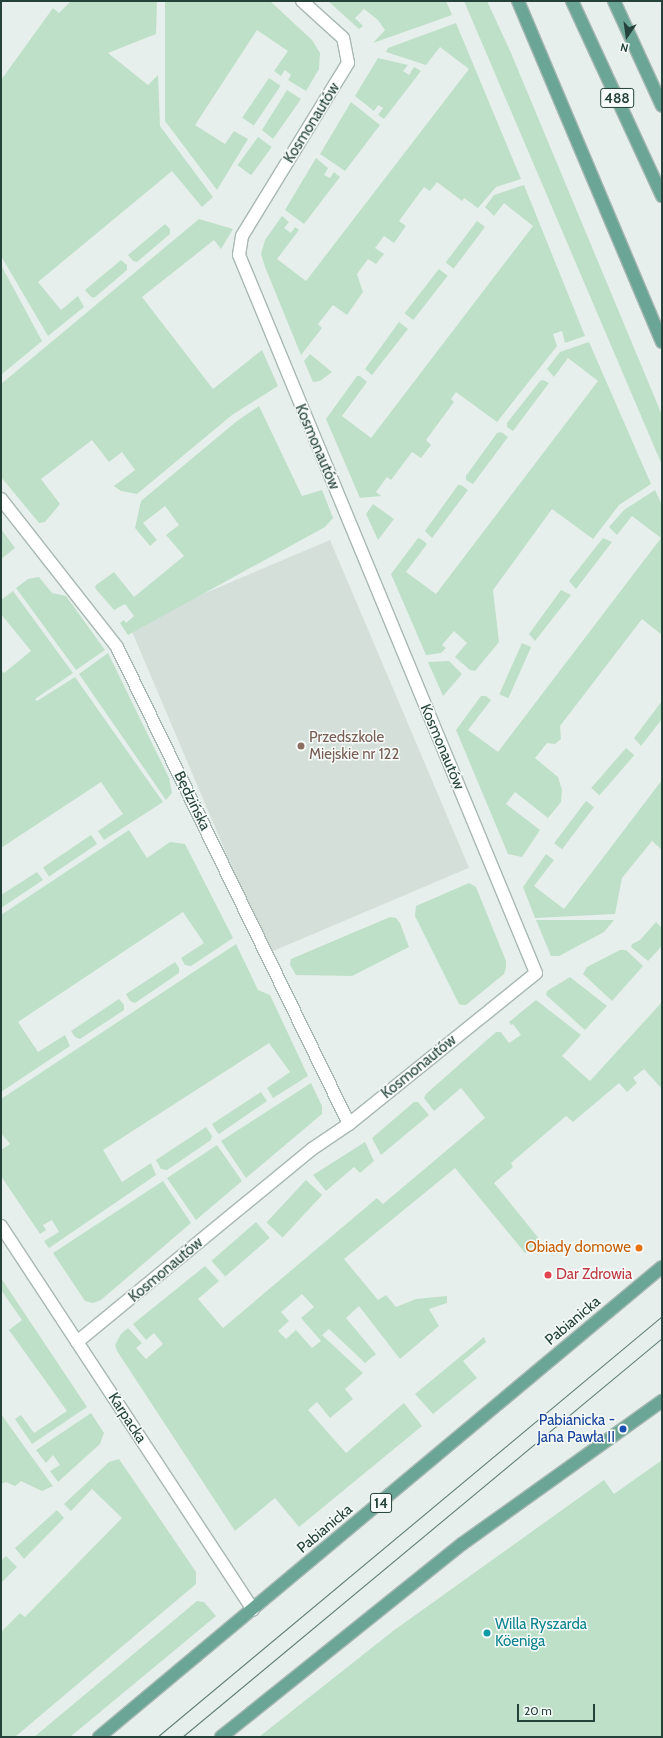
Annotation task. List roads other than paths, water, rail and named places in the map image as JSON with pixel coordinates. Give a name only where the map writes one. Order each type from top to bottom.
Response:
[{"type":"main road","points":[[518,1],[662,342]]},
{"type":"main road","name":"488","points":[[572,1],[662,196]]},
{"type":"main road","name":"488","points":[[614,1],[662,106]]},
{"type":"main road","name":"Pabianicka","points":[[99,1737],[662,1267]]},
{"type":"main road","points":[[221,1737],[462,1544],[662,1401]]},
{"type":"street","name":"Kosmonautów","points":[[77,1342],[312,1149],[349,1124],[536,972],[239,256],[242,236],[348,63],[342,38],[302,1]]},
{"type":"street","name":"Będzińska","points":[[1,499],[117,647],[349,1124]]},
{"type":"street","name":"Karpacka","points":[[1,1226],[253,1610]]},
{"type":"tram line","points":[[157,1737],[662,1316]]},
{"type":"tram line","points":[[182,1737],[662,1338]]},
{"type":"place","name":"Przedszkole Miejskie nr 122","points":[[301,746]]},
{"type":"place","name":"Obiady domowe","points":[[639,1248]]},
{"type":"place","name":"Dar Zdrowia","points":[[548,1275]]},
{"type":"place","name":"Pabianicka - Jana Pawła II","points":[[623,1429]]},
{"type":"place","name":"Willa Ryszarda Köeniga","points":[[487,1633]]}]
